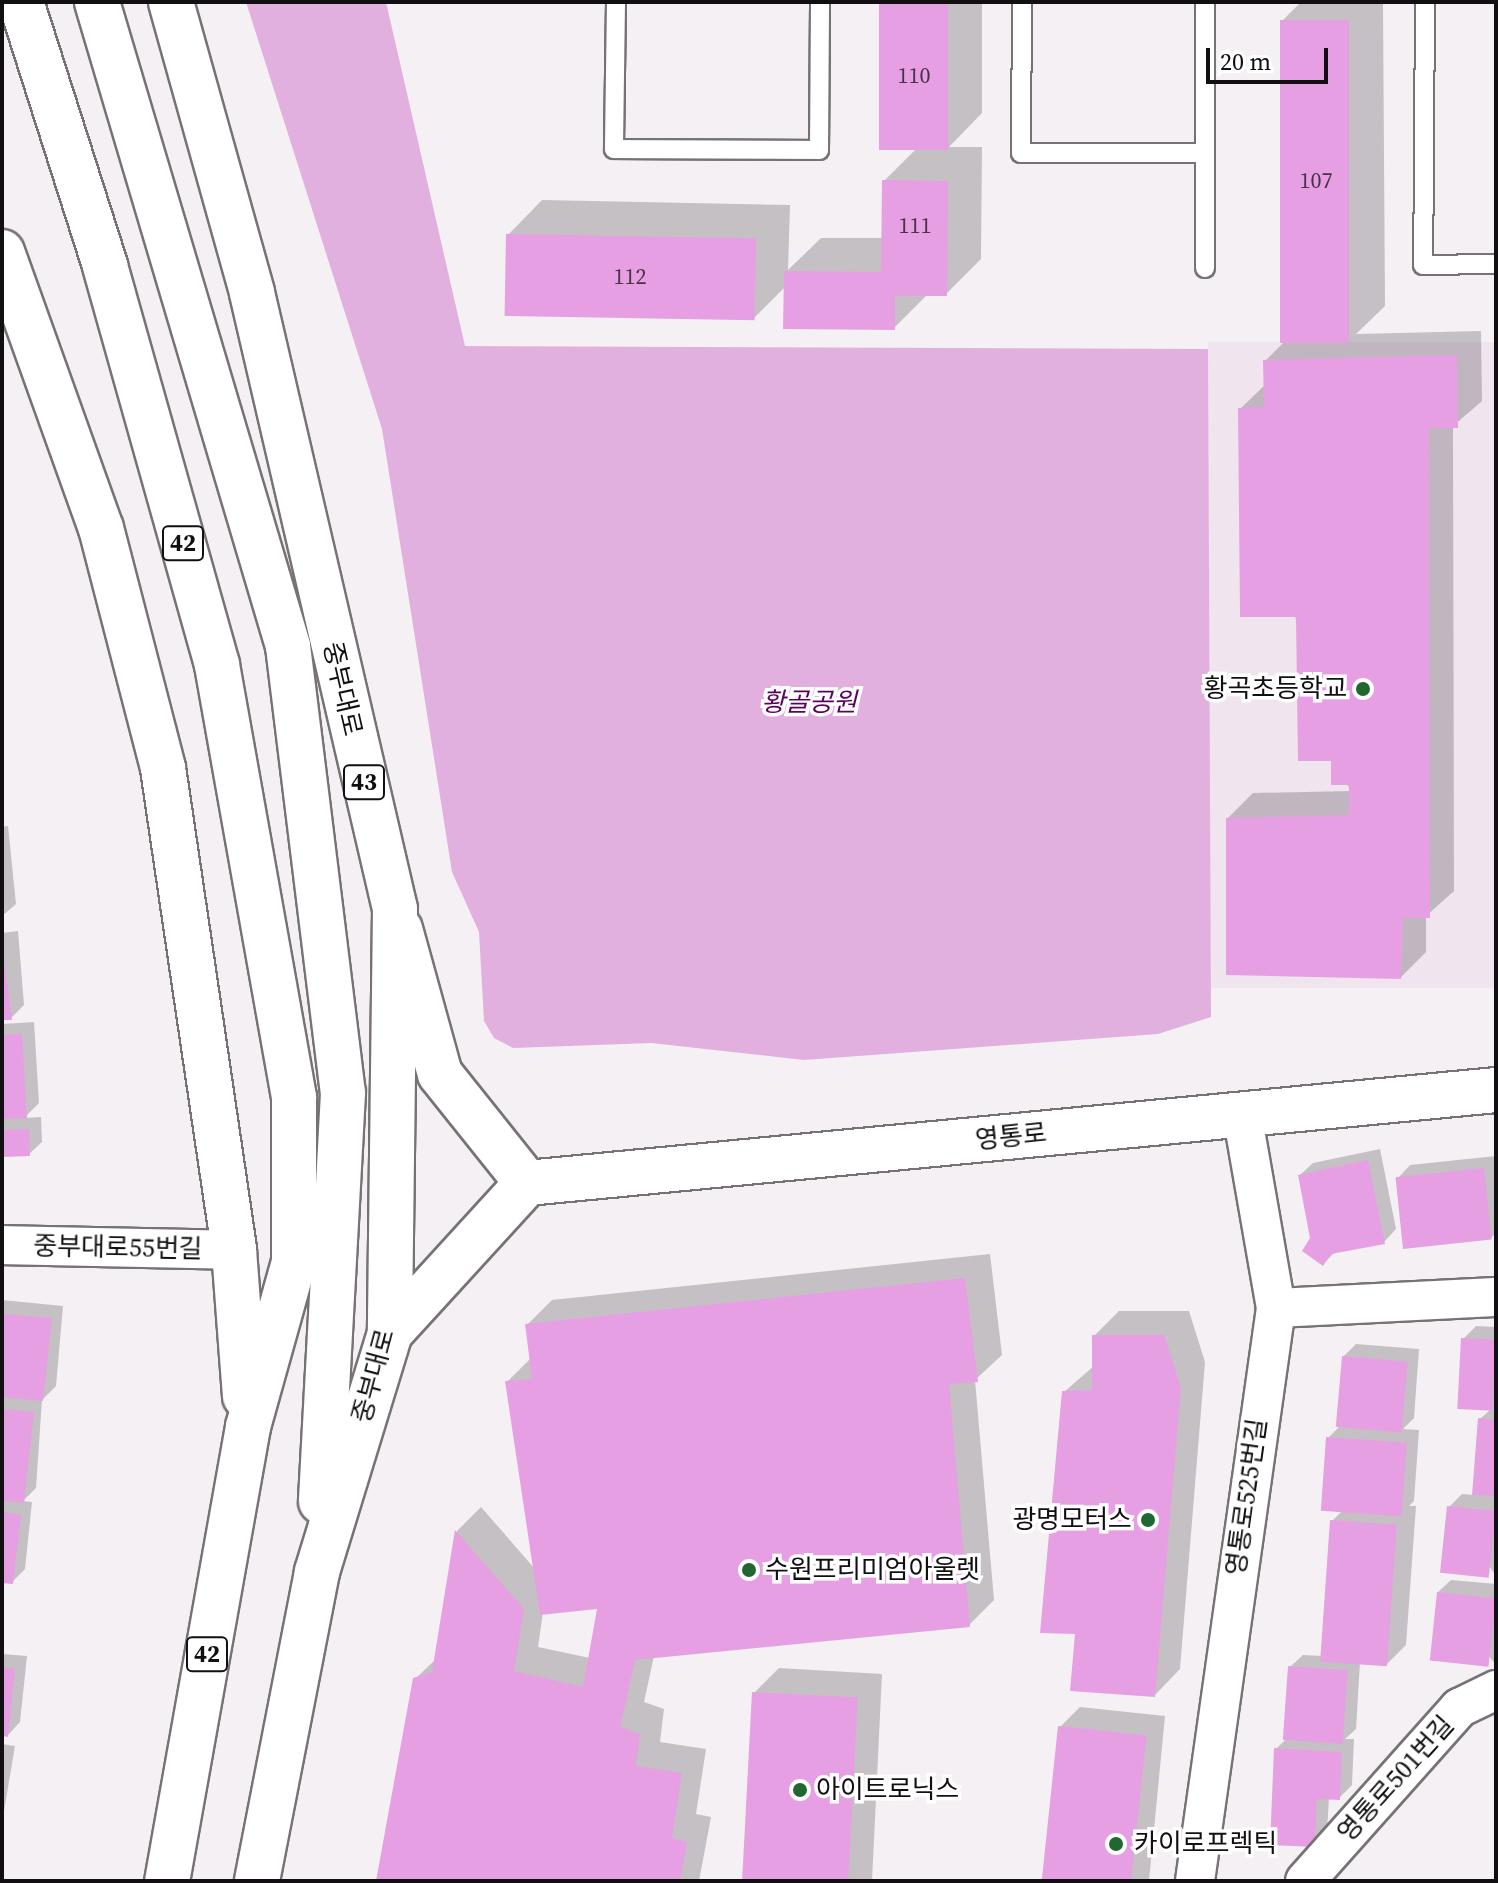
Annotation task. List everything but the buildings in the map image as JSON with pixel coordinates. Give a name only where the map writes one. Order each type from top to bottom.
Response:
[{"type":"main road","name":"42","points":[[21,2],[105,266],[217,665],[294,1097],[294,1262],[248,1427],[167,1881]]},
{"type":"main road","name":"중부대로","points":[[97,2],[288,646],[343,1093],[317,1572]]},
{"type":"main road","name":"중부대로","points":[[171,2],[252,293],[395,909],[390,1333],[317,1572],[257,1881]]},
{"type":"main road","points":[[2,252],[101,528],[163,768],[234,1250],[248,1427]]},
{"type":"main road","points":[[390,1333],[527,1183],[440,1074],[395,909]]},
{"type":"main road","name":"영통로","points":[[527,1183],[1496,1090]]},
{"type":"street","name":"영통로525번길","points":[[1195,1881],[1276,1308],[1242,1114]]},
{"type":"street","name":"중부대로55번길","points":[[2,1245],[234,1250]]},
{"type":"street","points":[[1276,1308],[1496,1297]]},
{"type":"street","name":"영통로501번길","points":[[1305,1881],[1459,1708],[1496,1690]]},
{"type":"lane","points":[[616,2],[614,149],[819,150],[820,2]]},
{"type":"lane","points":[[1022,2],[1021,153],[1205,153]]},
{"type":"lane","points":[[1205,2],[1205,268]]},
{"type":"lane","points":[[1425,2],[1423,265],[1496,264]]},
{"type":"shaded area","name":"황곡초등학교","points":[[1208,342],[1496,342],[1496,988],[1208,988]]},
{"type":"green space","name":"황골공원","points":[[246,2],[386,2],[465,346],[1208,349],[1211,1017],[1158,1034],[804,1060],[651,1043],[513,1048],[494,1038],[484,1021],[479,932],[452,872],[382,429]]},
{"type":"place","name":"황곡초등학교","points":[[1363,689]]},
{"type":"place","name":"광명모터스","points":[[1148,1520]]},
{"type":"place","name":"수원프리미엄아울렛","points":[[749,1570]]},
{"type":"place","name":"아이트로닉스","points":[[800,1790]]},
{"type":"place","name":"카이로프렉틱","points":[[1116,1844]]}]
